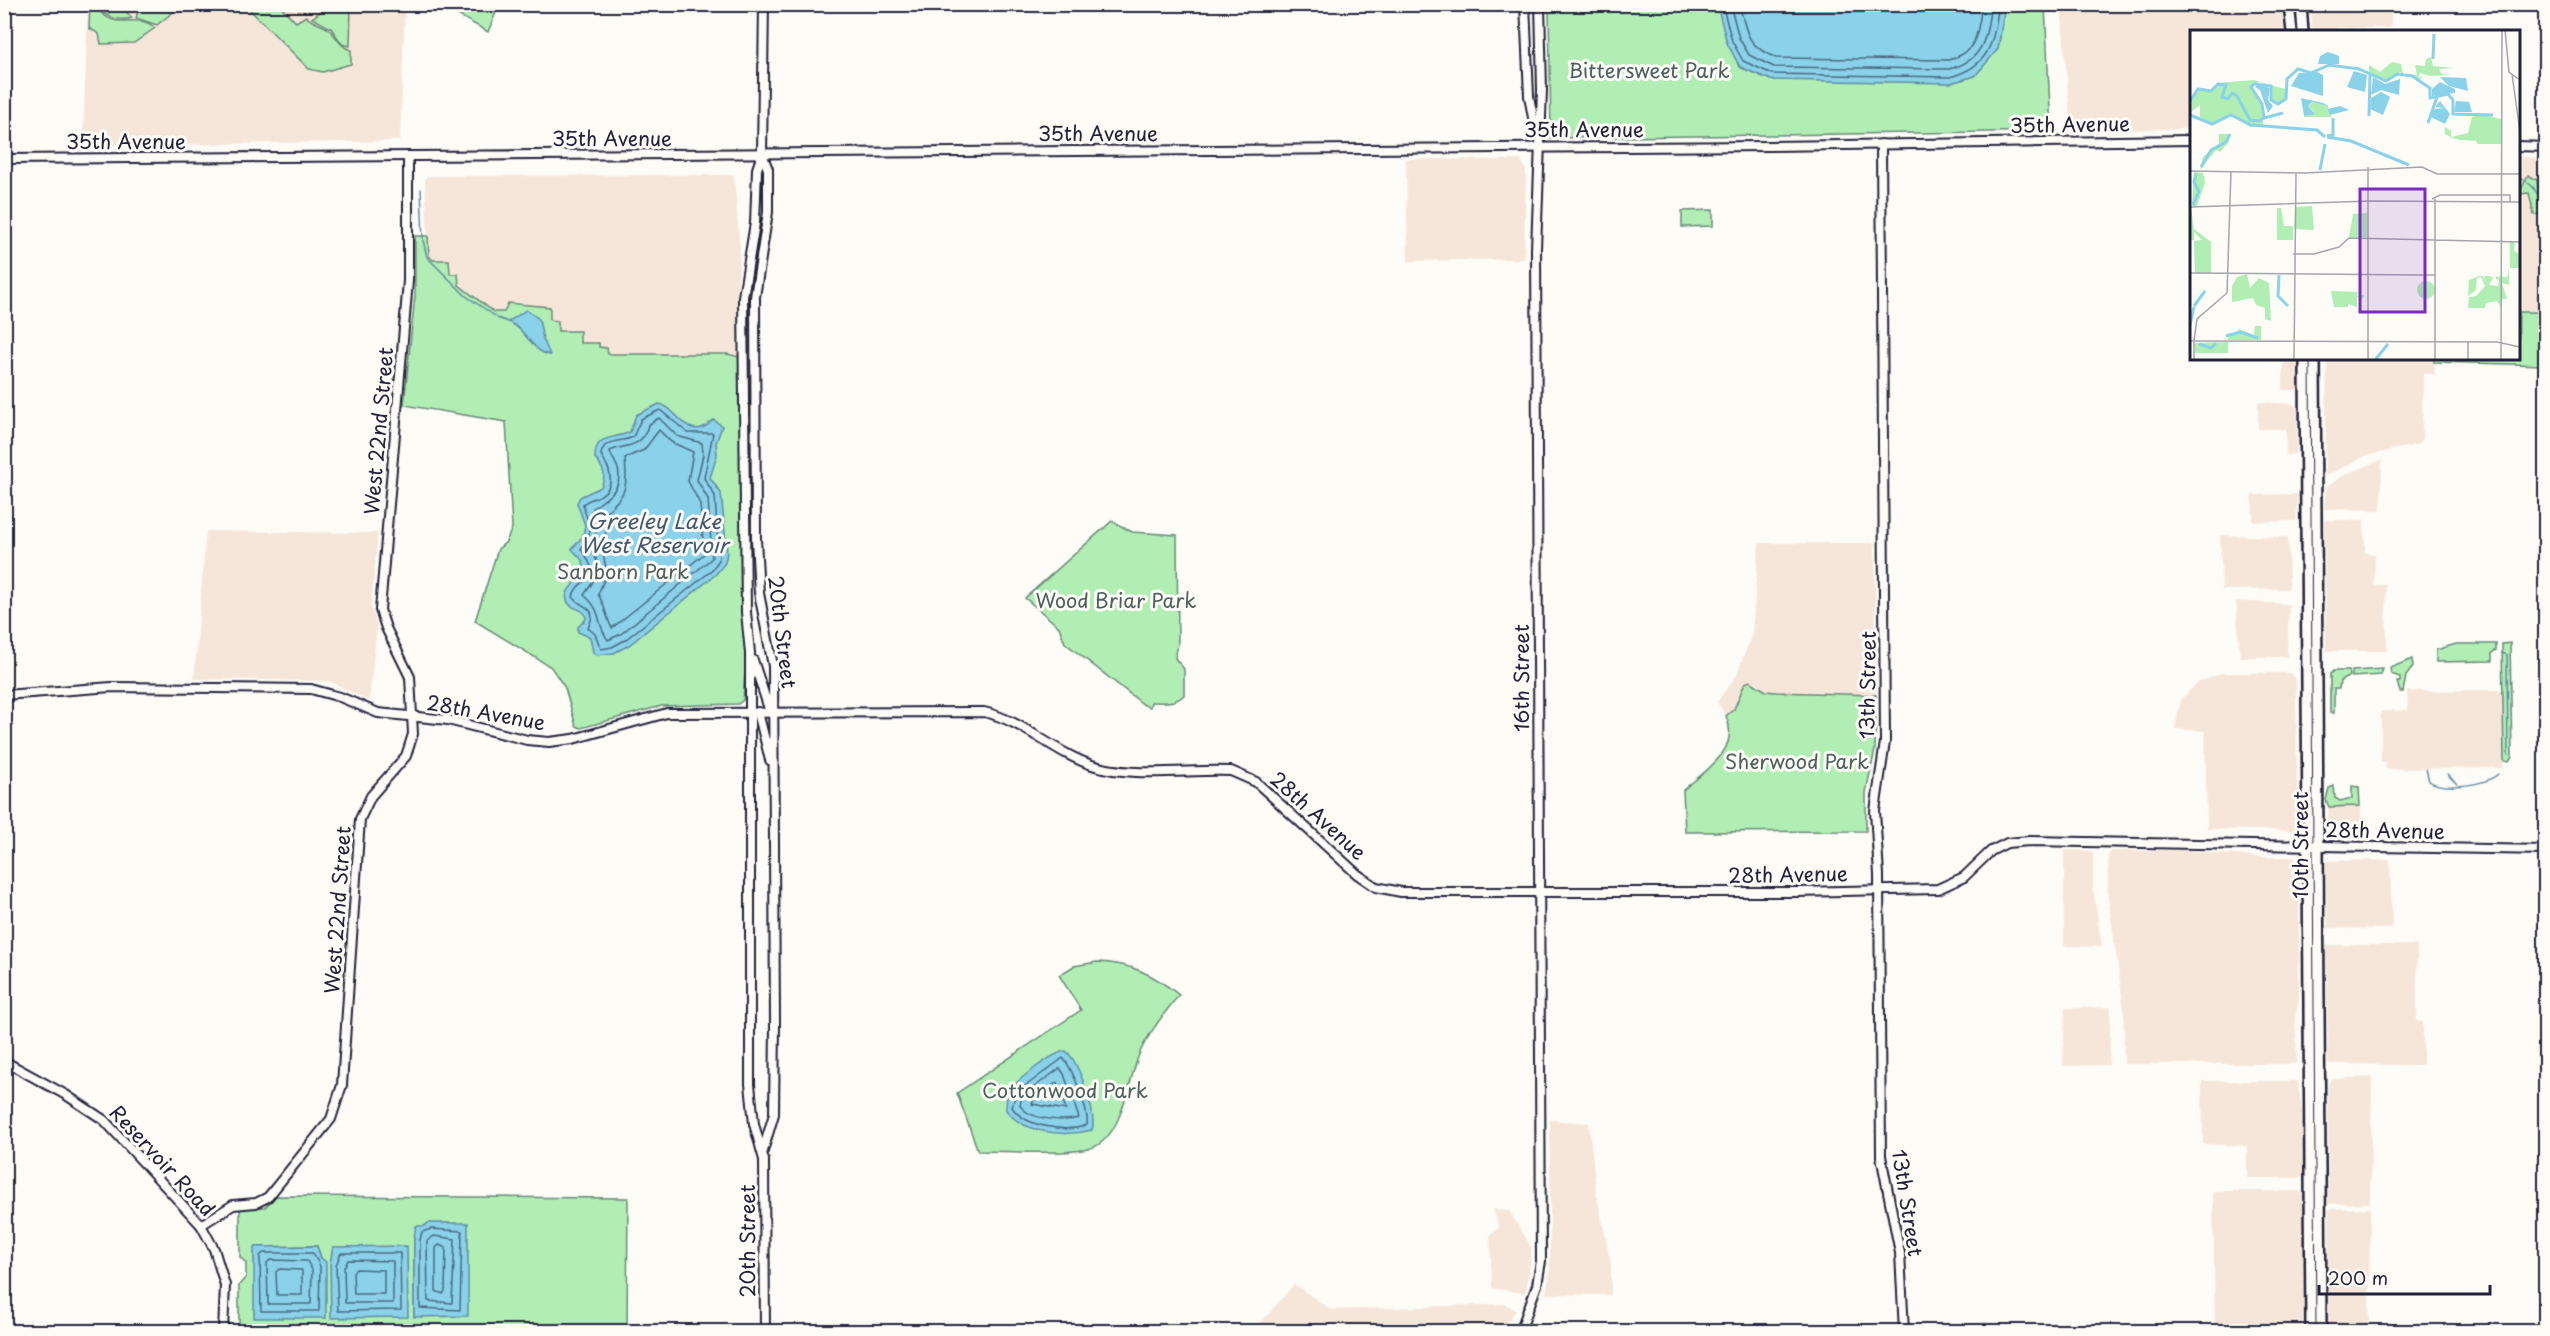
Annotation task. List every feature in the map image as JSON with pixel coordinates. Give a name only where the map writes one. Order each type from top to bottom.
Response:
[{"type":"main road","name":"20th Street","points":[[764,4],[762,154],[757,169],[755,223],[743,297],[746,612],[754,712],[750,1084],[754,1124],[763,1151],[765,1332]]},
{"type":"main road","name":"16th Street","points":[[1525,4],[1530,98],[1538,147]]},
{"type":"main road","name":"16th Street","points":[[1520,1332],[1537,1285],[1541,1262],[1538,147],[1542,90],[1540,4]]},
{"type":"main road","points":[[2289,4],[2292,30]]},
{"type":"main road","points":[[2301,4],[2303,30]]},
{"type":"main road","name":"35th Avenue","points":[[4,159],[2190,140]]},
{"type":"main road","name":"13th Street","points":[[1881,144],[1886,613],[1885,742],[1875,811],[1879,890],[1881,1156],[1900,1253],[1904,1332]]},
{"type":"main road","points":[[2520,146],[2546,147]]},
{"type":"main road","name":"20th Street","points":[[762,154],[768,169],[768,212],[755,297],[756,539],[759,593],[772,655],[775,776],[775,1102],[771,1128],[763,1151]]},
{"type":"main road","name":"West 22nd Street","points":[[201,1225],[233,1205],[256,1203],[268,1197],[319,1137],[336,1108],[343,1078],[360,819],[371,796],[410,750],[413,717],[410,677],[386,628],[380,610],[407,291],[408,156]]},
{"type":"main road","name":"10th Street","points":[[2305,360],[2311,1332]]},
{"type":"main road","name":"10th Street","points":[[2315,360],[2321,1332]]},
{"type":"main road","points":[[2306,472],[2310,477],[2311,508],[2316,515]]},
{"type":"main road","points":[[2306,529],[2313,534],[2313,568],[2316,571]]},
{"type":"main road","points":[[750,653],[772,712]]},
{"type":"main road","name":"28th Avenue","points":[[4,695],[111,687],[311,689],[340,697],[378,713],[449,720],[527,740],[549,742],[574,739],[667,712],[950,712],[999,716],[1019,725],[1074,759],[1095,766],[1117,770],[1231,771],[1244,775],[1256,782],[1357,874],[1376,887],[1401,891],[1938,889],[1964,877],[1991,851],[2007,843],[2308,845],[2546,850]]},
{"type":"main road","points":[[754,712],[775,776]]},
{"type":"main road","name":"Reservoir Road","points":[[4,1061],[104,1119],[201,1225],[214,1250],[225,1285],[223,1332]]},
{"type":"shaded area","points":[[88,5],[405,5],[400,141],[87,146],[83,140]]},
{"type":"shaded area","points":[[2061,5],[2281,5],[2284,30],[2190,30],[2190,129],[2071,130]]},
{"type":"shaded area","points":[[2311,5],[2391,5],[2391,28],[2312,30]]},
{"type":"shaded area","points":[[2520,157],[2545,158],[2545,365],[2434,362],[2435,374],[2423,374],[2422,439],[2419,444],[2365,456],[2325,476],[2327,360],[2520,360]]},
{"type":"shaded area","points":[[1406,159],[1521,160],[1526,169],[1524,259],[1408,261]]},
{"type":"shaded area","points":[[734,175],[740,249],[737,293],[740,357],[727,354],[607,354],[599,347],[580,343],[557,331],[550,321],[549,307],[533,307],[521,302],[504,312],[494,312],[459,285],[429,256],[425,179],[427,176]]},
{"type":"shaded area","points":[[2283,360],[2300,360],[2301,390],[2283,390]]},
{"type":"shaded area","points":[[2258,402],[2293,404],[2298,409],[2296,454],[2286,455],[2286,429],[2258,429]]},
{"type":"shaded area","points":[[2382,460],[2381,510],[2324,509],[2326,488],[2342,476]]},
{"type":"shaded area","points":[[2298,494],[2296,521],[2253,522],[2252,495]]},
{"type":"shaded area","points":[[2324,520],[2364,520],[2365,553],[2375,554],[2374,585],[2386,585],[2387,651],[2326,651]]},
{"type":"shaded area","points":[[206,531],[378,533],[371,606],[377,626],[369,701],[329,681],[194,679]]},
{"type":"shaded area","points":[[2220,535],[2288,537],[2289,587],[2287,589],[2222,590]]},
{"type":"shaded area","points":[[1759,543],[1875,543],[1876,695],[1766,691],[1757,683],[1739,696],[1734,709],[1726,716],[1717,702],[1736,676],[1752,634]]},
{"type":"shaded area","points":[[2236,601],[2289,604],[2287,657],[2240,657]]},
{"type":"shaded area","points":[[2222,673],[2290,673],[2296,680],[2297,783],[2301,799],[2301,831],[2207,829],[2205,731],[2175,729],[2181,699],[2199,682]]},
{"type":"shaded area","points":[[2503,690],[2503,768],[2386,769],[2385,762],[2381,762],[2381,711],[2408,710],[2407,691]]},
{"type":"shaded area","points":[[2361,806],[2361,837],[2328,836],[2328,807]]},
{"type":"shaded area","points":[[2064,850],[2091,851],[2093,854],[2093,889],[2102,947],[2064,946]]},
{"type":"shaded area","points":[[2184,850],[2254,857],[2295,857],[2295,863],[2299,863],[2299,999],[2295,1018],[2297,1062],[2294,1064],[2124,1064],[2124,1010],[2108,897],[2108,856],[2111,851]]},
{"type":"shaded area","points":[[2390,860],[2392,929],[2328,928],[2325,861]]},
{"type":"shaded area","points":[[2326,945],[2417,945],[2417,1021],[2423,1022],[2423,1065],[2328,1064]]},
{"type":"shaded area","points":[[2111,1007],[2109,1065],[2063,1066],[2065,1008]]},
{"type":"shaded area","points":[[2372,1077],[2370,1203],[2328,1204],[2328,1084],[2331,1079]]},
{"type":"shaded area","points":[[2202,1081],[2298,1081],[2306,1144],[2305,1174],[2299,1178],[2247,1178],[2247,1146],[2203,1144]]},
{"type":"shaded area","points":[[1550,1120],[1589,1123],[1596,1191],[1611,1265],[1611,1295],[1546,1294],[1550,1271]]},
{"type":"shaded area","points":[[2213,1191],[2300,1191],[2304,1195],[2307,1206],[2303,1331],[2215,1331]]},
{"type":"shaded area","points":[[2370,1208],[2369,1331],[2328,1331],[2329,1209]]},
{"type":"shaded area","points":[[1493,1209],[1509,1211],[1532,1248],[1526,1291],[1523,1293],[1492,1288],[1490,1235],[1499,1228]]},
{"type":"shaded area","points":[[1294,1284],[1331,1310],[1505,1304],[1516,1310],[1501,1331],[1254,1331]]},
{"type":"green space","points":[[106,4],[120,5],[132,18],[112,18],[102,11]]},
{"type":"green space","points":[[146,4],[182,5],[157,25],[136,18],[139,8]]},
{"type":"green space","points":[[331,4],[351,5],[350,46],[342,44],[331,28],[312,18]]},
{"type":"green space","points":[[90,5],[95,5],[110,19],[140,21],[155,28],[134,43],[101,44],[99,34],[89,28]]},
{"type":"green space","points":[[245,5],[279,5],[296,22],[306,16],[327,28],[343,46],[351,50],[351,64],[323,72],[309,69]]},
{"type":"green space","points":[[440,5],[499,5],[488,32]]},
{"type":"green space","name":"Bittersweet Park","points":[[1549,5],[1717,5],[1739,67],[1771,80],[1998,49],[2005,5],[2045,5],[2051,131],[1551,138]]},
{"type":"green space","points":[[2528,175],[2537,180],[2540,214],[2534,215],[2529,193],[2520,194]]},
{"type":"green space","points":[[1713,210],[1713,226],[1682,227],[1682,211]]},
{"type":"green space","name":"Sanborn Park","points":[[415,236],[428,236],[429,256],[433,260],[449,260],[450,274],[458,274],[459,285],[494,312],[504,312],[508,303],[550,307],[550,320],[558,321],[558,331],[580,331],[580,343],[599,343],[599,347],[607,348],[608,354],[727,354],[740,357],[742,602],[746,654],[743,700],[738,704],[661,706],[581,728],[576,726],[565,688],[551,667],[475,621],[498,549],[506,542],[512,528],[506,422],[404,405],[415,295]]},
{"type":"green space","points":[[2520,312],[2545,312],[2545,365],[2434,362],[2434,360],[2520,360]]},
{"type":"green space","name":"Wood Briar Park","points":[[1112,521],[1132,532],[1177,535],[1178,644],[1175,658],[1184,669],[1184,695],[1177,700],[1151,702],[1150,707],[1144,705],[1065,643],[1059,627],[1025,598]]},
{"type":"green space","points":[[2510,643],[2512,757],[2509,762],[2504,761],[2502,644]]},
{"type":"green space","points":[[2456,644],[2496,644],[2496,650],[2492,653],[2492,661],[2436,662],[2436,650]]},
{"type":"green space","points":[[2412,659],[2413,667],[2406,676],[2403,692],[2400,692],[2397,682],[2400,682],[2400,677],[2391,674],[2390,668]]},
{"type":"green space","points":[[2383,669],[2381,675],[2352,677],[2352,671]]},
{"type":"green space","points":[[2333,671],[2349,671],[2350,676],[2340,681],[2339,689],[2334,689],[2334,713],[2330,713],[2330,674]]},
{"type":"green space","name":"Sherwood Park","points":[[1750,681],[1766,691],[1876,695],[1875,750],[1866,792],[1866,831],[1685,832],[1683,790],[1710,767],[1725,749],[1729,739],[1726,716],[1734,709],[1745,683]]},
{"type":"green space","points":[[2334,786],[2335,798],[2340,801],[2352,798],[2352,786],[2359,787],[2360,806],[2329,807],[2326,800],[2329,788]]},
{"type":"green space","name":"Cottonwood Park","points":[[1097,962],[1131,967],[1141,971],[1179,995],[1158,1022],[1140,1052],[1117,1122],[1100,1144],[1088,1149],[1049,1152],[978,1151],[957,1093],[1081,1010],[1059,975],[1074,966]]},
{"type":"green space","points":[[276,1196],[628,1198],[627,1331],[239,1331],[239,1285],[246,1277],[246,1263],[240,1257],[240,1209],[265,1207]],"holes":[[[425,1226],[414,1316],[414,1237]],[[317,1246],[321,1258],[254,1247]],[[333,1248],[407,1317],[333,1259]]]},
{"type":"water","points":[[1717,4],[2005,5],[1998,49],[1975,76],[1951,83],[1771,80],[1740,67],[1727,43]]},
{"type":"water","points":[[526,310],[539,319],[543,339],[550,355],[538,350],[520,330],[508,322]]},
{"type":"water","name":"Greeley Lake West Reservoir","points":[[659,404],[671,410],[692,428],[699,429],[714,420],[722,426],[716,443],[717,455],[710,478],[721,493],[727,552],[725,563],[715,575],[629,645],[614,653],[597,655],[593,652],[590,637],[578,632],[578,627],[586,619],[585,614],[571,606],[567,599],[568,591],[585,572],[583,561],[572,549],[583,536],[585,525],[577,503],[580,497],[601,487],[603,482],[603,471],[595,458],[598,445],[606,439],[630,432],[636,415]]},
{"type":"water","points":[[1066,1051],[1076,1066],[1086,1089],[1092,1112],[1092,1130],[1069,1133],[1045,1132],[1014,1118],[1006,1110],[1006,1100],[1014,1086],[1045,1061]]},
{"type":"water","points":[[428,1223],[468,1223],[468,1316],[414,1317],[414,1237],[416,1226],[425,1226]]},
{"type":"water","points":[[317,1246],[321,1258],[326,1262],[326,1318],[254,1318],[254,1247]]},
{"type":"water","points":[[407,1246],[408,1317],[331,1318],[330,1263],[333,1247]]},
{"type":"waterway","points":[[2520,178],[2524,180]]},
{"type":"waterway","points":[[2526,181],[2533,187],[2546,208]]},
{"type":"waterway","points":[[421,189],[423,240],[427,257],[466,296],[495,316]]},
{"type":"waterway","points":[[497,318],[508,322]]},
{"type":"waterway","points":[[2502,653],[2507,655],[2508,755]]},
{"type":"waterway","points":[[2426,769],[2429,781],[2444,786],[2475,784],[2498,774]]},
{"type":"waterway","points":[[2447,774],[2457,784]]}]
